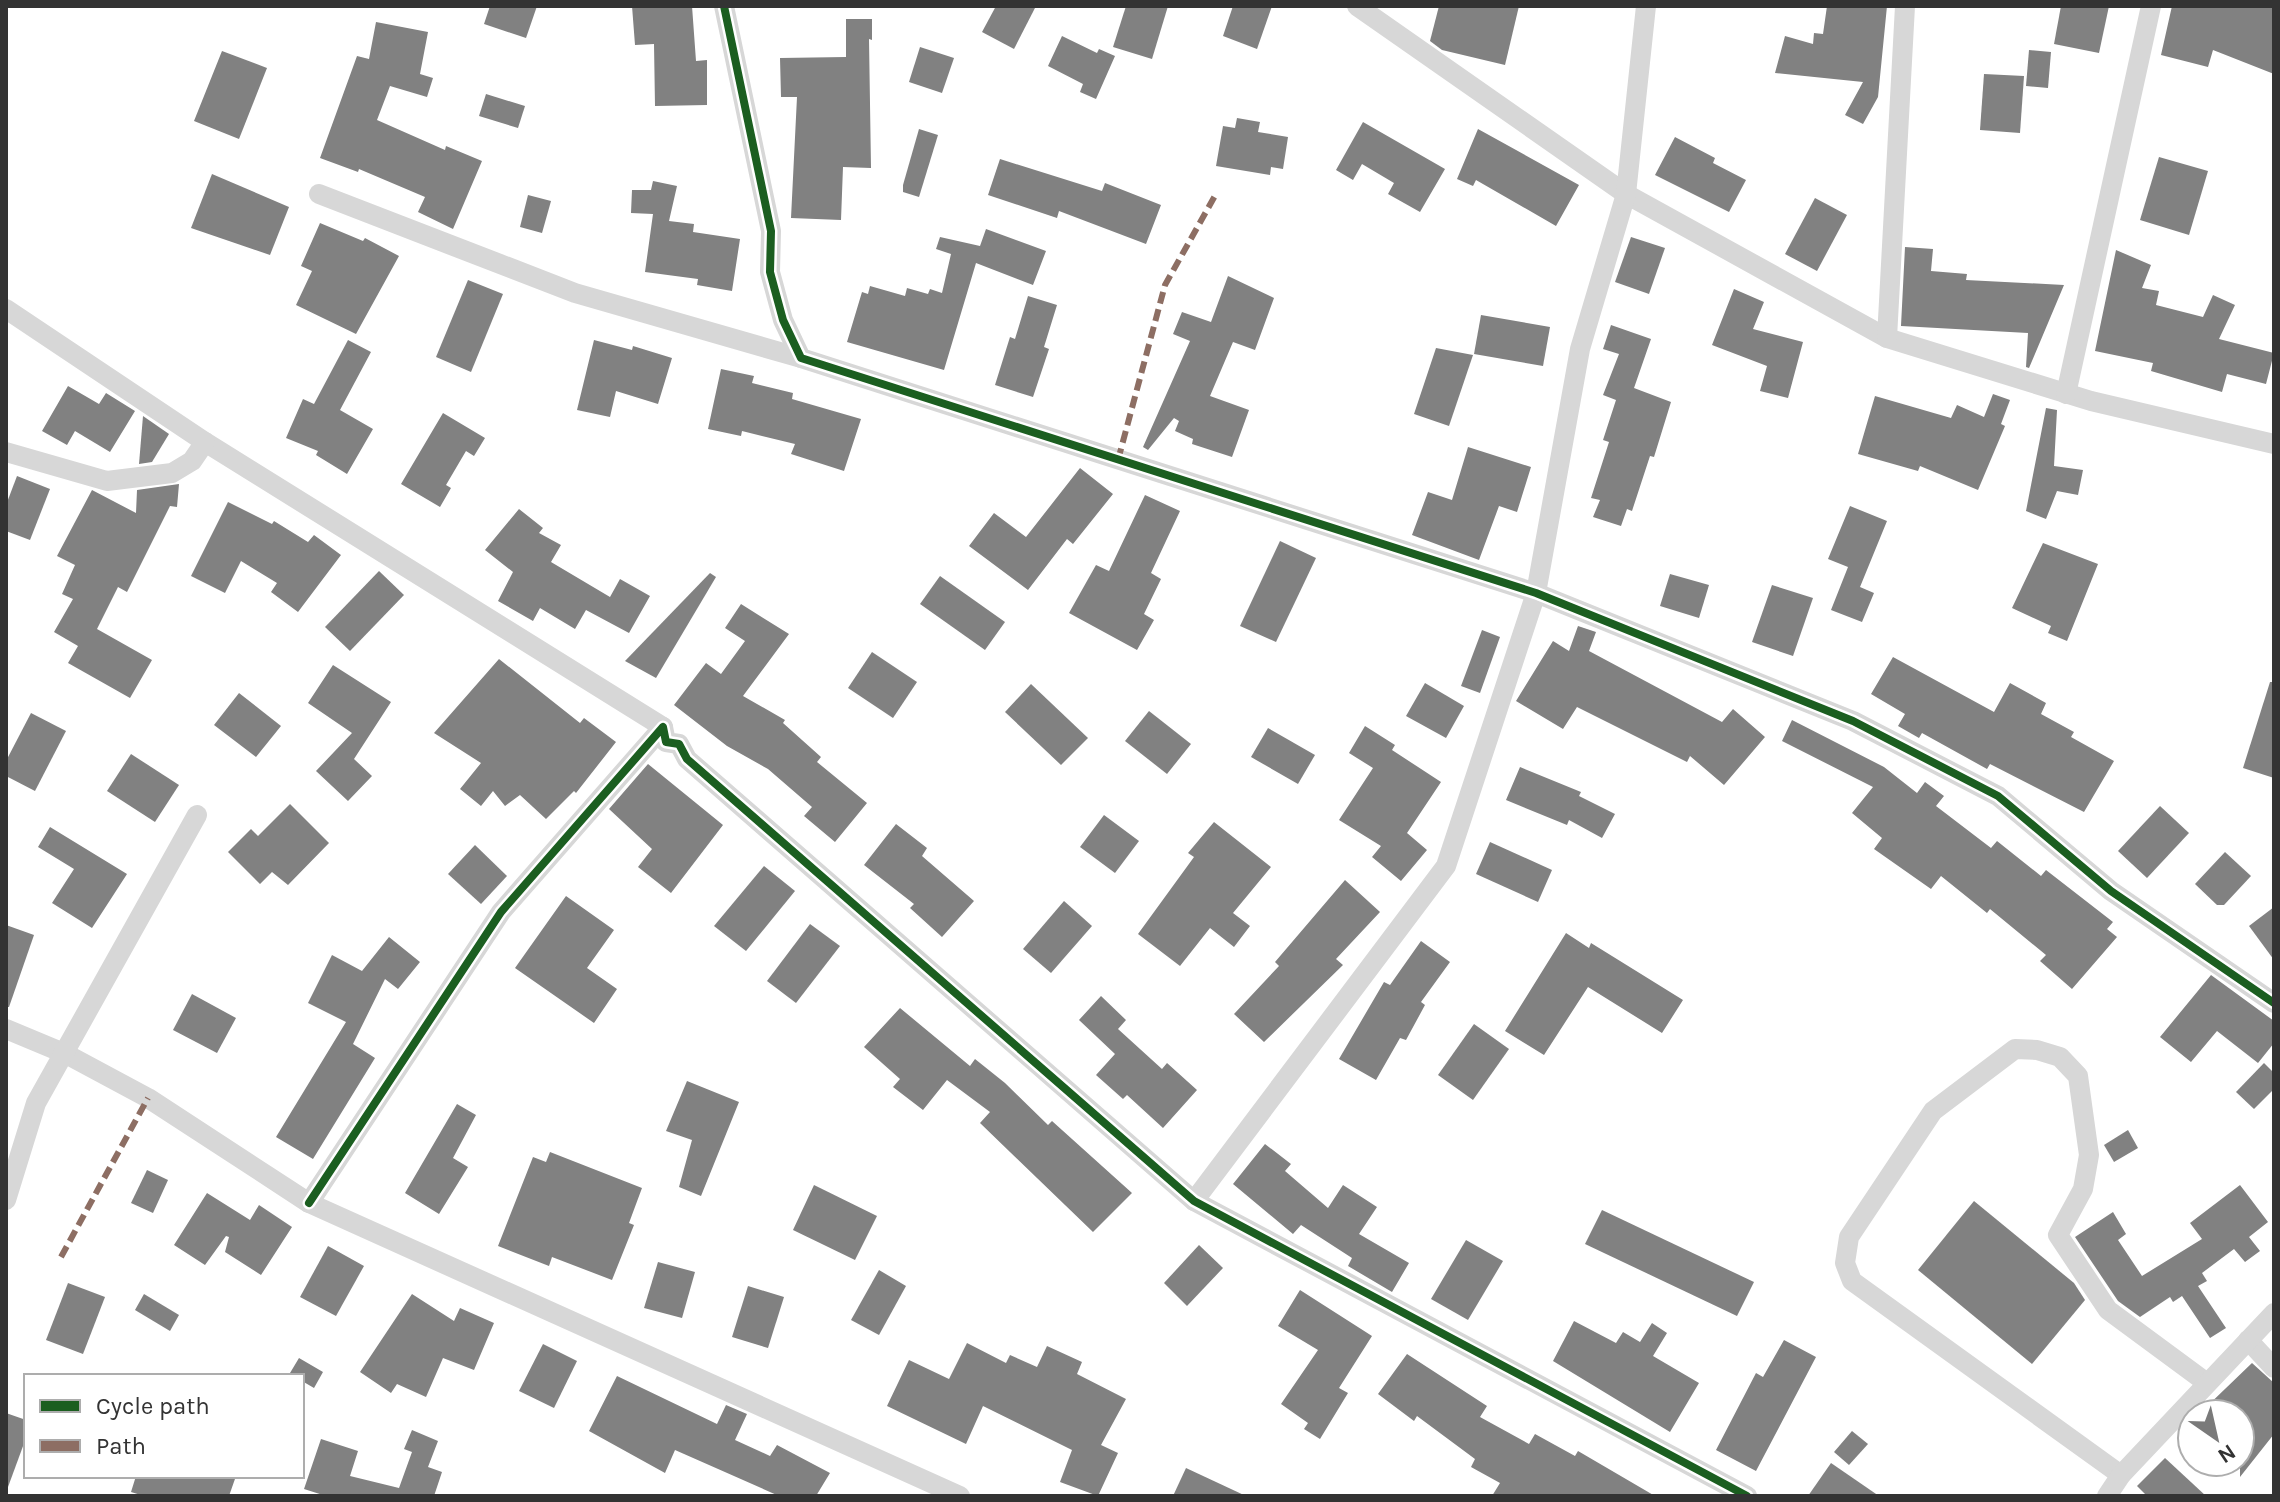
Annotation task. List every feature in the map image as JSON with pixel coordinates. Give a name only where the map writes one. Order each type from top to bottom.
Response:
[{"type":"street","points":[[724,6],[771,231],[770,272],[783,320],[801,358]]},
{"type":"street","points":[[1357,6],[1626,194],[1887,338],[2066,394],[2274,444]]},
{"type":"street","points":[[1194,1201],[1446,866],[1536,593],[1580,349],[1626,194],[1646,6]]},
{"type":"street","points":[[1887,338],[1905,6]]},
{"type":"street","points":[[2066,394],[2151,6]]},
{"type":"street","points":[[319,194],[575,293],[801,358],[1536,593],[1853,721],[1998,796],[2111,891],[2274,1003]]},
{"type":"street","points":[[6,309],[205,442],[663,727],[666,742],[679,744],[687,759],[1194,1201],[1747,1496]]},
{"type":"street","points":[[6,452],[107,481],[172,473],[192,461],[205,442]]},
{"type":"street","points":[[309,1203],[501,912],[663,727]]},
{"type":"street","points":[[6,1200],[36,1103],[197,815]]},
{"type":"street","points":[[6,1029],[66,1054],[148,1098],[309,1203],[960,1496]]},
{"type":"street","points":[[2121,1475],[1852,1281],[1847,1273],[1845,1263],[1849,1237],[1933,1111],[2015,1049],[2037,1050],[2060,1057],[2078,1076],[2089,1155],[2083,1189],[2058,1235],[2108,1310],[2207,1383]]},
{"type":"street","points":[[2107,1496],[2121,1475],[2274,1313]]},
{"type":"street","points":[[2248,1340],[2274,1368]]},
{"type":"building","points":[[490,6],[537,6],[526,38],[484,24]]},
{"type":"building","points":[[632,6],[692,6],[696,61],[707,60],[707,105],[655,106],[654,44],[635,45]]},
{"type":"building","points":[[996,6],[1036,6],[1014,49],[982,32]]},
{"type":"building","points":[[1126,6],[1168,6],[1152,59],[1113,47]]},
{"type":"building","points":[[1233,6],[1272,6],[1257,49],[1223,36]]},
{"type":"building","points":[[1439,6],[1519,6],[1505,65],[1442,50],[1430,41]]},
{"type":"building","points":[[1827,6],[1887,6],[1878,97],[1863,124],[1845,115],[1863,82],[1775,73],[1785,36],[1813,44],[1814,33],[1823,34]]},
{"type":"building","points":[[2061,6],[2109,6],[2099,53],[2054,44]]},
{"type":"building","points":[[2172,6],[2274,6],[2274,74],[2213,50],[2208,67],[2161,55]]},
{"type":"building","points":[[846,19],[872,19],[872,40],[869,39],[871,168],[843,167],[841,220],[791,218],[797,97],[781,97],[780,58],[846,57]]},
{"type":"building","points":[[376,22],[428,32],[420,74],[433,78],[427,97],[390,86],[377,120],[445,150],[446,146],[482,161],[453,229],[418,212],[425,197],[359,169],[358,172],[320,158],[357,56],[369,59]]},
{"type":"building","points":[[1062,36],[1097,53],[1099,49],[1115,56],[1096,99],[1080,92],[1083,84],[1048,66]]},
{"type":"building","points":[[920,47],[954,58],[942,93],[909,82]]},
{"type":"building","points":[[2029,50],[2051,52],[2048,88],[2026,86]]},
{"type":"building","points":[[222,51],[267,68],[239,139],[194,121]]},
{"type":"building","points":[[1984,74],[2024,76],[2020,133],[1980,130]]},
{"type":"building","points":[[486,94],[525,106],[518,128],[479,116]]},
{"type":"building","points":[[1237,118],[1260,122],[1258,132],[1288,137],[1283,169],[1271,167],[1270,175],[1216,166],[1223,126],[1235,128]]},
{"type":"building","points":[[1363,122],[1445,169],[1420,212],[1388,194],[1394,183],[1362,164],[1353,180],[1336,170]]},
{"type":"building","points":[[919,129],[938,135],[919,197],[903,192],[903,185]]},
{"type":"building","points":[[1478,129],[1579,185],[1556,226],[1476,180],[1473,186],[1457,179]]},
{"type":"building","points":[[1675,137],[1715,158],[1713,163],[1746,180],[1729,212],[1655,175]]},
{"type":"building","points":[[2159,157],[2208,171],[2189,235],[2140,220]]},
{"type":"building","points":[[1000,159],[1102,191],[1105,183],[1161,205],[1146,244],[1059,211],[1057,218],[988,195]]},
{"type":"building","points":[[212,174],[289,207],[270,255],[191,228]]},
{"type":"building","points":[[653,181],[677,186],[669,221],[694,224],[693,232],[740,239],[732,291],[697,285],[698,279],[645,272],[653,214],[631,213],[632,190],[651,190]]},
{"type":"building","points":[[528,195],[551,201],[542,233],[520,227]]},
{"type":"building","points":[[1815,198],[1847,215],[1817,271],[1785,254]]},
{"type":"building","points":[[320,223],[363,241],[365,238],[399,256],[356,334],[296,305],[312,271],[301,266]]},
{"type":"building","points":[[986,229],[1046,251],[1033,285],[976,263],[944,370],[847,342],[862,292],[868,294],[870,286],[905,296],[907,288],[928,294],[930,289],[942,293],[951,254],[936,249],[940,237],[980,246]]},
{"type":"building","points":[[1631,237],[1665,248],[1649,294],[1615,282]]},
{"type":"building","points":[[1905,247],[1933,249],[1931,271],[1967,274],[1966,280],[2064,285],[2029,368],[2026,367],[2028,333],[1901,326]]},
{"type":"building","points":[[2116,250],[2151,265],[2142,288],[2159,291],[2156,305],[2203,317],[2213,295],[2235,305],[2219,339],[2274,353],[2266,384],[2227,374],[2222,392],[2151,371],[2153,363],[2095,351]]},
{"type":"building","points":[[1228,276],[1274,298],[1255,350],[1233,342],[1210,396],[1249,410],[1232,457],[1192,444],[1193,439],[1175,431],[1179,421],[1174,418],[1148,450],[1143,447],[1190,341],[1173,334],[1182,312],[1211,322]]},
{"type":"building","points":[[468,280],[503,294],[471,372],[436,357]]},
{"type":"building","points":[[1734,289],[1764,302],[1753,329],[1803,342],[1788,398],[1760,391],[1767,366],[1712,345]]},
{"type":"building","points":[[1028,296],[1057,305],[1044,347],[1049,349],[1033,397],[995,385],[1010,337],[1015,339]]},
{"type":"building","points":[[1481,315],[1550,327],[1543,366],[1474,354]]},
{"type":"building","points":[[1611,325],[1651,339],[1634,388],[1671,402],[1654,457],[1650,456],[1632,511],[1627,509],[1621,526],[1593,517],[1600,500],[1591,498],[1609,442],[1603,440],[1616,400],[1603,395],[1619,354],[1603,349]]},
{"type":"building","points":[[348,340],[371,352],[340,410],[373,429],[347,474],[316,455],[318,451],[286,438],[303,399],[314,404]]},
{"type":"building","points":[[594,340],[632,350],[633,346],[672,358],[658,404],[616,391],[610,417],[577,410]]},
{"type":"building","points":[[1436,348],[1473,355],[1449,426],[1414,414]]},
{"type":"building","points":[[721,369],[754,376],[752,383],[793,393],[792,399],[861,419],[844,471],[791,454],[795,444],[742,431],[741,436],[708,429]]},
{"type":"building","points":[[68,386],[99,404],[106,393],[135,411],[110,452],[75,431],[67,445],[42,431]]},
{"type":"building","points":[[1993,394],[2010,400],[2001,424],[2005,426],[1978,490],[1920,466],[1918,471],[1858,454],[1875,396],[1951,418],[1957,405],[1984,417]]},
{"type":"building","points":[[2046,408],[2057,410],[2054,466],[2083,470],[2078,495],[2057,491],[2046,519],[2026,511]]},
{"type":"building","points":[[443,413],[485,438],[474,456],[466,451],[446,485],[451,488],[440,507],[401,484]]},
{"type":"building","points":[[143,416],[169,434],[152,462],[139,464]]},
{"type":"building","points":[[1468,447],[1531,467],[1517,512],[1499,506],[1479,560],[1412,535],[1428,492],[1452,500]]},
{"type":"building","points":[[1080,468],[1113,494],[1073,544],[1067,539],[1028,590],[969,546],[994,513],[1026,537]]},
{"type":"building","points":[[17,476],[50,489],[30,540],[6,531],[6,505]]},
{"type":"building","points":[[179,484],[177,507],[170,506],[127,592],[118,587],[97,629],[152,660],[130,698],[68,663],[78,646],[54,632],[73,599],[62,594],[75,565],[57,556],[92,490],[136,513],[137,490]]},
{"type":"building","points":[[1145,495],[1180,511],[1151,573],[1161,579],[1144,614],[1154,620],[1137,650],[1069,613],[1096,565],[1109,571]]},
{"type":"building","points":[[228,502],[272,524],[274,521],[308,542],[314,535],[341,555],[298,612],[271,592],[277,583],[241,561],[225,593],[191,576]]},
{"type":"building","points":[[1850,506],[1887,521],[1860,587],[1874,593],[1862,622],[1831,610],[1848,567],[1828,559]]},
{"type":"building","points":[[519,509],[543,528],[539,533],[561,545],[551,562],[610,597],[620,579],[650,596],[629,633],[586,610],[575,629],[540,608],[533,621],[498,601],[513,572],[485,550]]},
{"type":"building","points":[[1280,541],[1316,558],[1276,642],[1240,626]]},
{"type":"building","points":[[2043,543],[2098,564],[2067,641],[2048,633],[2051,626],[2012,608]]},
{"type":"building","points":[[379,571],[404,595],[350,651],[325,627]]},
{"type":"building","points":[[710,573],[716,577],[656,678],[625,661]]},
{"type":"building","points":[[1670,574],[1709,585],[1699,618],[1660,606]]},
{"type":"building","points":[[940,576],[1005,622],[985,650],[920,604]]},
{"type":"building","points":[[1772,585],[1813,598],[1793,656],[1752,642]]},
{"type":"building","points":[[741,604],[789,634],[743,696],[785,720],[783,723],[821,757],[817,762],[867,803],[835,842],[804,816],[812,807],[768,769],[727,746],[674,705],[706,663],[721,674],[745,641],[725,628]]},
{"type":"building","points":[[1578,626],[1596,632],[1589,651],[1722,722],[1733,709],[1765,737],[1724,785],[1690,756],[1687,762],[1577,707],[1563,729],[1516,701],[1553,641],[1569,651]]},
{"type":"building","points":[[1482,630],[1500,637],[1480,693],[1461,686]]},
{"type":"building","points":[[872,652],[917,682],[893,718],[848,688]]},
{"type":"building","points":[[1893,657],[1994,712],[2010,683],[2046,703],[2041,714],[2074,732],[2071,737],[2114,761],[2084,812],[1990,764],[1987,769],[1922,733],[1919,738],[1898,726],[1905,714],[1871,694]]},
{"type":"building","points":[[499,659],[580,723],[584,718],[616,742],[576,793],[574,791],[546,819],[520,795],[505,806],[493,791],[481,806],[460,789],[481,763],[434,733]]},
{"type":"building","points":[[333,665],[391,702],[354,759],[372,776],[348,801],[316,771],[352,733],[308,703]]},
{"type":"building","points":[[2270,682],[2274,682],[2274,778],[2243,768]]},
{"type":"building","points":[[1425,683],[1464,706],[1446,738],[1406,716]]},
{"type":"building","points":[[1031,684],[1088,738],[1061,765],[1005,712]]},
{"type":"building","points":[[239,693],[281,726],[256,757],[214,725]]},
{"type":"building","points":[[1149,711],[1191,744],[1167,774],[1125,741]]},
{"type":"building","points":[[31,713],[66,731],[35,791],[6,776],[6,761]]},
{"type":"building","points":[[1792,720],[1884,767],[1917,793],[1925,782],[1944,796],[1936,806],[1991,848],[1997,841],[2041,876],[2046,870],[2113,922],[2107,929],[2117,937],[2072,989],[2040,961],[2046,955],[1990,909],[1987,913],[1941,876],[1931,889],[1874,849],[1882,838],[1852,813],[1873,787],[1782,741]]},
{"type":"building","points":[[1365,726],[1395,745],[1392,750],[1441,782],[1407,833],[1427,850],[1401,881],[1372,857],[1381,846],[1339,820],[1373,768],[1349,753]]},
{"type":"building","points":[[1268,728],[1315,755],[1298,784],[1251,757]]},
{"type":"building","points":[[131,754],[179,785],[155,822],[107,791]]},
{"type":"building","points":[[648,764],[723,825],[671,893],[638,867],[652,849],[609,809]]},
{"type":"building","points":[[1520,767],[1581,792],[1579,796],[1615,814],[1602,838],[1569,820],[1567,825],[1506,800]]},
{"type":"building","points":[[290,804],[329,843],[288,885],[272,872],[260,884],[228,852],[251,829],[258,836]]},
{"type":"building","points":[[2160,806],[2189,833],[2147,878],[2118,851]]},
{"type":"building","points":[[1104,815],[1139,841],[1115,873],[1080,847]]},
{"type":"building","points":[[1214,822],[1271,867],[1233,913],[1250,926],[1234,947],[1210,928],[1180,966],[1138,934],[1194,857],[1188,853]]},
{"type":"building","points":[[896,824],[927,848],[922,856],[974,901],[942,937],[910,908],[914,904],[864,865]]},
{"type":"building","points":[[50,827],[127,874],[92,928],[52,903],[74,869],[38,847]]},
{"type":"building","points":[[1490,842],[1552,870],[1538,902],[1476,874]]},
{"type":"building","points":[[475,845],[507,876],[481,904],[448,874]]},
{"type":"building","points":[[2225,852],[2251,876],[2224,905],[2217,905],[2195,884]]},
{"type":"building","points":[[764,866],[795,891],[746,951],[714,926]]},
{"type":"building","points":[[1345,880],[1380,912],[1336,959],[1343,965],[1264,1042],[1234,1014],[1279,966],[1275,962]]},
{"type":"building","points":[[566,896],[614,930],[587,968],[617,989],[594,1023],[515,968]]},
{"type":"building","points":[[1064,901],[1092,926],[1051,973],[1023,949]]},
{"type":"building","points":[[2274,907],[2274,960],[2249,926]]},
{"type":"building","points":[[810,924],[840,946],[796,1003],[767,981]]},
{"type":"building","points":[[6,925],[34,935],[9,1007],[6,1007]]},
{"type":"building","points":[[1566,933],[1589,948],[1591,943],[1683,1000],[1662,1033],[1588,987],[1544,1055],[1505,1031]]},
{"type":"building","points":[[389,937],[420,962],[398,989],[385,979],[353,1044],[375,1058],[313,1159],[276,1137],[346,1022],[308,1003],[332,955],[362,971]]},
{"type":"building","points":[[1421,941],[1450,962],[1421,1002],[1425,1005],[1406,1040],[1400,1038],[1376,1080],[1339,1059],[1384,982],[1390,985]]},
{"type":"building","points":[[2211,975],[2274,1021],[2274,1043],[2258,1063],[2217,1031],[2191,1062],[2160,1037]]},
{"type":"building","points":[[192,994],[236,1018],[217,1053],[173,1030]]},
{"type":"building","points":[[1101,996],[1126,1020],[1118,1029],[1162,1069],[1167,1063],[1197,1090],[1163,1128],[1127,1095],[1123,1099],[1096,1075],[1115,1054],[1079,1020]]},
{"type":"building","points":[[900,1008],[970,1066],[975,1059],[1048,1125],[1052,1121],[1132,1193],[1093,1232],[980,1123],[990,1112],[947,1080],[923,1110],[893,1087],[900,1079],[864,1047]]},
{"type":"building","points":[[1474,1024],[1509,1049],[1473,1100],[1438,1075]]},
{"type":"building","points":[[2264,1063],[2274,1073],[2274,1089],[2254,1109],[2236,1092]]},
{"type":"building","points":[[687,1081],[739,1102],[701,1196],[679,1187],[692,1140],[666,1131]]},
{"type":"building","points":[[457,1104],[476,1115],[453,1158],[468,1167],[439,1214],[405,1193]]},
{"type":"building","points":[[2128,1130],[2138,1148],[2114,1162],[2104,1145]]},
{"type":"building","points":[[1265,1144],[1291,1164],[1285,1171],[1328,1208],[1343,1185],[1377,1207],[1359,1234],[1409,1263],[1392,1292],[1348,1266],[1352,1258],[1301,1225],[1293,1234],[1233,1184]]},
{"type":"building","points":[[550,1152],[642,1188],[629,1223],[634,1225],[612,1280],[552,1257],[549,1266],[498,1246],[533,1157],[546,1162]]},
{"type":"building","points":[[147,1170],[168,1180],[153,1213],[131,1203]]},
{"type":"building","points":[[814,1185],[877,1216],[855,1260],[793,1230]]},
{"type":"building","points":[[2240,1185],[2268,1222],[2249,1237],[2260,1251],[2245,1262],[2234,1249],[2202,1273],[2207,1281],[2198,1286],[2226,1328],[2210,1338],[2182,1296],[2173,1302],[2170,1297],[2140,1317],[2118,1301],[2075,1237],[2113,1212],[2126,1234],[2118,1240],[2142,1276],[2202,1239],[2190,1223]]},
{"type":"building","points":[[207,1193],[250,1220],[259,1205],[292,1227],[261,1275],[225,1252],[229,1237],[226,1236],[205,1265],[174,1245]]},
{"type":"building","points":[[1974,1201],[2074,1283],[2085,1300],[2032,1364],[1918,1270]]},
{"type":"building","points":[[1602,1210],[1754,1282],[1737,1316],[1585,1244]]},
{"type":"building","points":[[1466,1240],[1503,1261],[1468,1320],[1431,1299]]},
{"type":"building","points":[[1199,1245],[1223,1268],[1187,1306],[1164,1283]]},
{"type":"building","points":[[328,1246],[364,1266],[336,1316],[300,1297]]},
{"type":"building","points":[[658,1262],[695,1272],[682,1318],[644,1308]]},
{"type":"building","points":[[879,1270],[906,1286],[879,1335],[851,1320]]},
{"type":"building","points":[[68,1283],[105,1297],[83,1354],[46,1340]]},
{"type":"building","points":[[748,1286],[784,1297],[768,1348],[732,1337]]},
{"type":"building","points":[[1300,1290],[1372,1336],[1339,1388],[1348,1393],[1320,1439],[1304,1429],[1308,1423],[1281,1404],[1318,1350],[1278,1326]]},
{"type":"building","points":[[144,1294],[179,1315],[170,1331],[135,1310]]},
{"type":"building","points":[[412,1294],[454,1321],[460,1308],[494,1323],[474,1370],[443,1358],[426,1397],[397,1384],[391,1393],[360,1372]]},
{"type":"building","points":[[1574,1321],[1616,1343],[1623,1332],[1640,1342],[1652,1323],[1667,1333],[1653,1356],[1699,1383],[1670,1432],[1553,1361]]},
{"type":"building","points":[[1784,1340],[1816,1357],[1756,1471],[1716,1450],[1756,1373],[1763,1377]]},
{"type":"building","points":[[967,1343],[1006,1363],[1010,1355],[1037,1367],[1047,1346],[1082,1362],[1077,1374],[1126,1399],[1101,1445],[1118,1453],[1098,1496],[1060,1482],[1072,1450],[983,1406],[966,1444],[887,1406],[909,1360],[949,1379]]},
{"type":"building","points":[[543,1344],[577,1361],[554,1408],[519,1391]]},
{"type":"building","points":[[1407,1354],[1487,1406],[1480,1417],[1529,1444],[1535,1434],[1575,1456],[1578,1451],[1655,1496],[1492,1496],[1500,1483],[1471,1467],[1475,1459],[1417,1416],[1414,1421],[1378,1394]]},
{"type":"building","points":[[299,1358],[323,1372],[314,1388],[304,1382],[304,1374],[290,1373]]},
{"type":"building","points":[[2252,1363],[2274,1383],[2274,1434],[2256,1457],[2256,1398],[2216,1398]]},
{"type":"building","points":[[617,1376],[717,1424],[726,1405],[747,1414],[735,1440],[770,1456],[777,1445],[830,1473],[816,1496],[779,1496],[675,1450],[665,1473],[589,1431]]},
{"type":"building","points":[[6,1413],[24,1419],[24,1443],[8,1487]]},
{"type":"building","points":[[412,1430],[438,1441],[428,1467],[442,1472],[434,1496],[326,1496],[304,1489],[321,1439],[358,1451],[350,1476],[399,1488],[412,1452],[404,1449]]},
{"type":"building","points":[[1852,1431],[1868,1444],[1849,1465],[1834,1452]]},
{"type":"building","points":[[2165,1458],[2176,1468],[2176,1478],[2187,1478],[2206,1496],[2147,1496],[2137,1486]]},
{"type":"building","points":[[1831,1463],[1879,1496],[1808,1496]]},
{"type":"building","points":[[1186,1468],[1246,1496],[1173,1496]]},
{"type":"building","points":[[135,1478],[235,1478],[229,1496],[144,1496],[131,1492]]},
{"type":"marked path","points":[[1118,460],[1165,285],[1216,194]]},
{"type":"marked path","points":[[61,1257],[148,1098]]},
{"type":"cycle path","points":[[724,6],[771,231],[770,272],[783,320],[801,358],[1536,593],[1853,721],[1998,796],[2111,891],[2274,1003]]},
{"type":"cycle path","points":[[309,1203],[501,912],[663,727],[666,742],[679,744],[687,759],[1194,1201],[1747,1496]]}]
